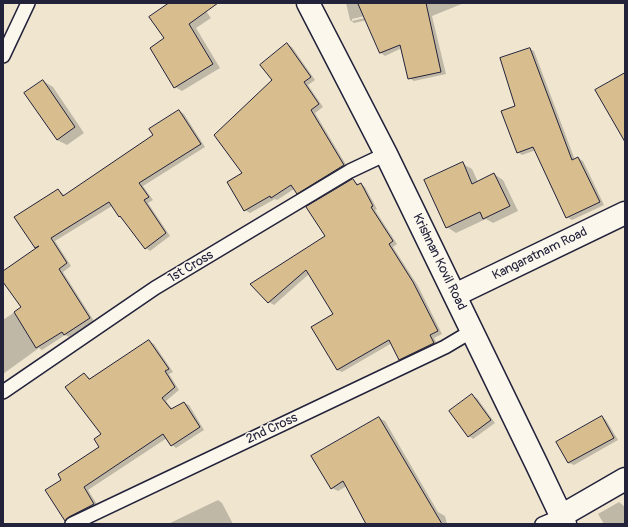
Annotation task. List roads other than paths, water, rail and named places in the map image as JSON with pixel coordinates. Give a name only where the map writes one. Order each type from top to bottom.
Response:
[{"type":"street","name":"Krishnan Kovil Road","points":[[308,3],[386,154],[455,295],[556,521]]},
{"type":"street","name":"Kangaratnam Road","points":[[455,295],[625,213]]},
{"type":"street","points":[[556,521],[625,479]]},
{"type":"lane","points":[[3,56],[28,3]]},
{"type":"lane","name":"1st Cross","points":[[3,392],[156,288],[350,171],[386,154]]},
{"type":"lane","name":"2nd Cross","points":[[72,524],[444,347],[472,331]]}]
